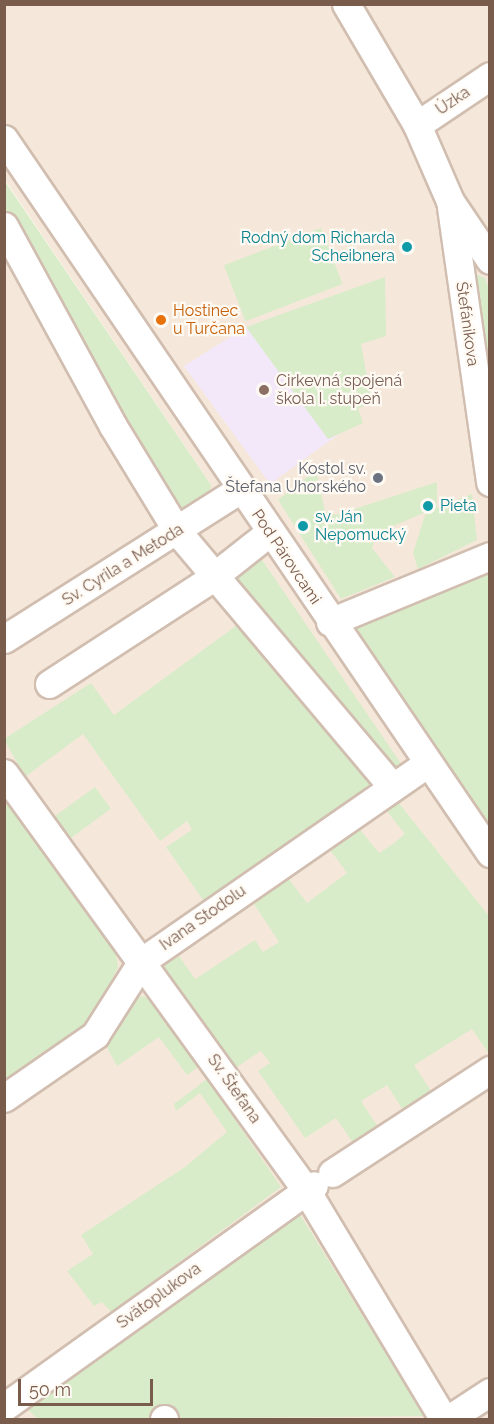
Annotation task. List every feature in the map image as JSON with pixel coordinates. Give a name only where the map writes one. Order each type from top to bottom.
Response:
[{"type":"street","name":"Štefánikova","points":[[346,4],[417,125],[450,201],[489,260]]},
{"type":"street","name":"Úzka","points":[[417,125],[489,76]]},
{"type":"street","name":"Pod Párovcami","points":[[4,139],[489,853]]},
{"type":"street","name":"Štefánikova","points":[[450,201],[484,406],[489,482]]},
{"type":"street","points":[[4,226],[113,426],[177,531],[392,786]]},
{"type":"street","name":"Sv. Cyrila a Metoda","points":[[4,639],[240,489]]},
{"type":"street","points":[[49,684],[215,575],[270,532]]},
{"type":"street","points":[[330,622],[489,556]]},
{"type":"street","name":"Ivana Stodolu","points":[[4,1098],[94,1035],[142,961],[428,763]]},
{"type":"street","name":"Sv. Štefana","points":[[4,773],[142,961],[317,1182],[446,1419]]},
{"type":"street","name":"Svätoplukova","points":[[4,1407],[317,1182],[489,1070]]},
{"type":"street","points":[[446,1419],[489,1392]]},
{"type":"street","points":[[4,1413],[12,1419]]},
{"type":"shaded area","points":[[5,5],[489,5],[489,289],[485,278],[489,390],[489,1419],[5,1419],[4,217],[211,485],[5,180]]},
{"type":"shaded area","name":"Cirkevná spojená škola I. stupeň","points":[[306,306],[339,434],[270,484],[184,366],[246,327]]},
{"type":"green space","points":[[4,180],[211,485],[209,496],[180,512],[5,217]]},
{"type":"green space","points":[[321,228],[343,284],[245,321],[224,265]]},
{"type":"green space","points":[[473,273],[485,278],[489,289],[489,390]]},
{"type":"green space","points":[[385,277],[386,336],[361,344],[372,404],[358,408],[363,423],[328,439],[246,327]]},
{"type":"green space","points":[[316,470],[325,511],[336,515],[437,482],[437,508],[472,494],[477,540],[418,569],[413,553],[426,512],[377,533],[372,548],[395,577],[341,599],[278,500]]},
{"type":"green space","points":[[258,554],[402,765],[394,771],[229,576]]},
{"type":"green space","points":[[489,570],[489,833],[352,627]]},
{"type":"green space","points":[[244,620],[382,784],[203,900],[166,847],[192,830],[187,821],[160,841],[83,734],[25,777],[4,739],[91,683],[114,715]]},
{"type":"green space","points":[[95,787],[111,809],[69,839],[53,818]]},
{"type":"green space","points":[[4,796],[115,948],[118,967],[95,1014],[77,1034],[4,1082]]},
{"type":"green space","points":[[394,797],[489,916],[489,1054],[472,1029],[414,1065],[431,1091],[403,1110],[387,1085],[361,1101],[378,1127],[353,1143],[336,1118],[305,1138],[258,1071],[270,1063],[261,1051],[234,1069],[165,975],[165,965],[179,956],[195,979],[255,940],[263,952],[279,942],[254,904],[288,878],[307,903],[347,873],[328,847],[357,826],[379,853],[394,843],[405,834],[382,805]]},
{"type":"green space","points":[[138,996],[148,997],[198,1067],[187,1075],[159,1037],[117,1066],[105,1044]]},
{"type":"green space","points":[[207,1079],[281,1187],[111,1312],[102,1302],[94,1306],[67,1271],[93,1254],[81,1235],[185,1167],[227,1132],[200,1093],[176,1111],[174,1104]]},
{"type":"green space","points":[[299,1213],[425,1416],[39,1420],[26,1408]]},
{"type":"place","name":"Rodný dom Richarda Scheibnera","points":[[407,247]]},
{"type":"place","name":"Hostinec u Turčana","points":[[161,320]]},
{"type":"place","name":"Cirkevná spojená škola I. stupeň","points":[[264,390]]},
{"type":"place","name":"Kostol sv. Štefana Uhorského","points":[[378,478]]},
{"type":"place","name":"Pieta","points":[[428,506]]},
{"type":"place","name":"sv. Ján Nepomucký","points":[[303,526]]}]
